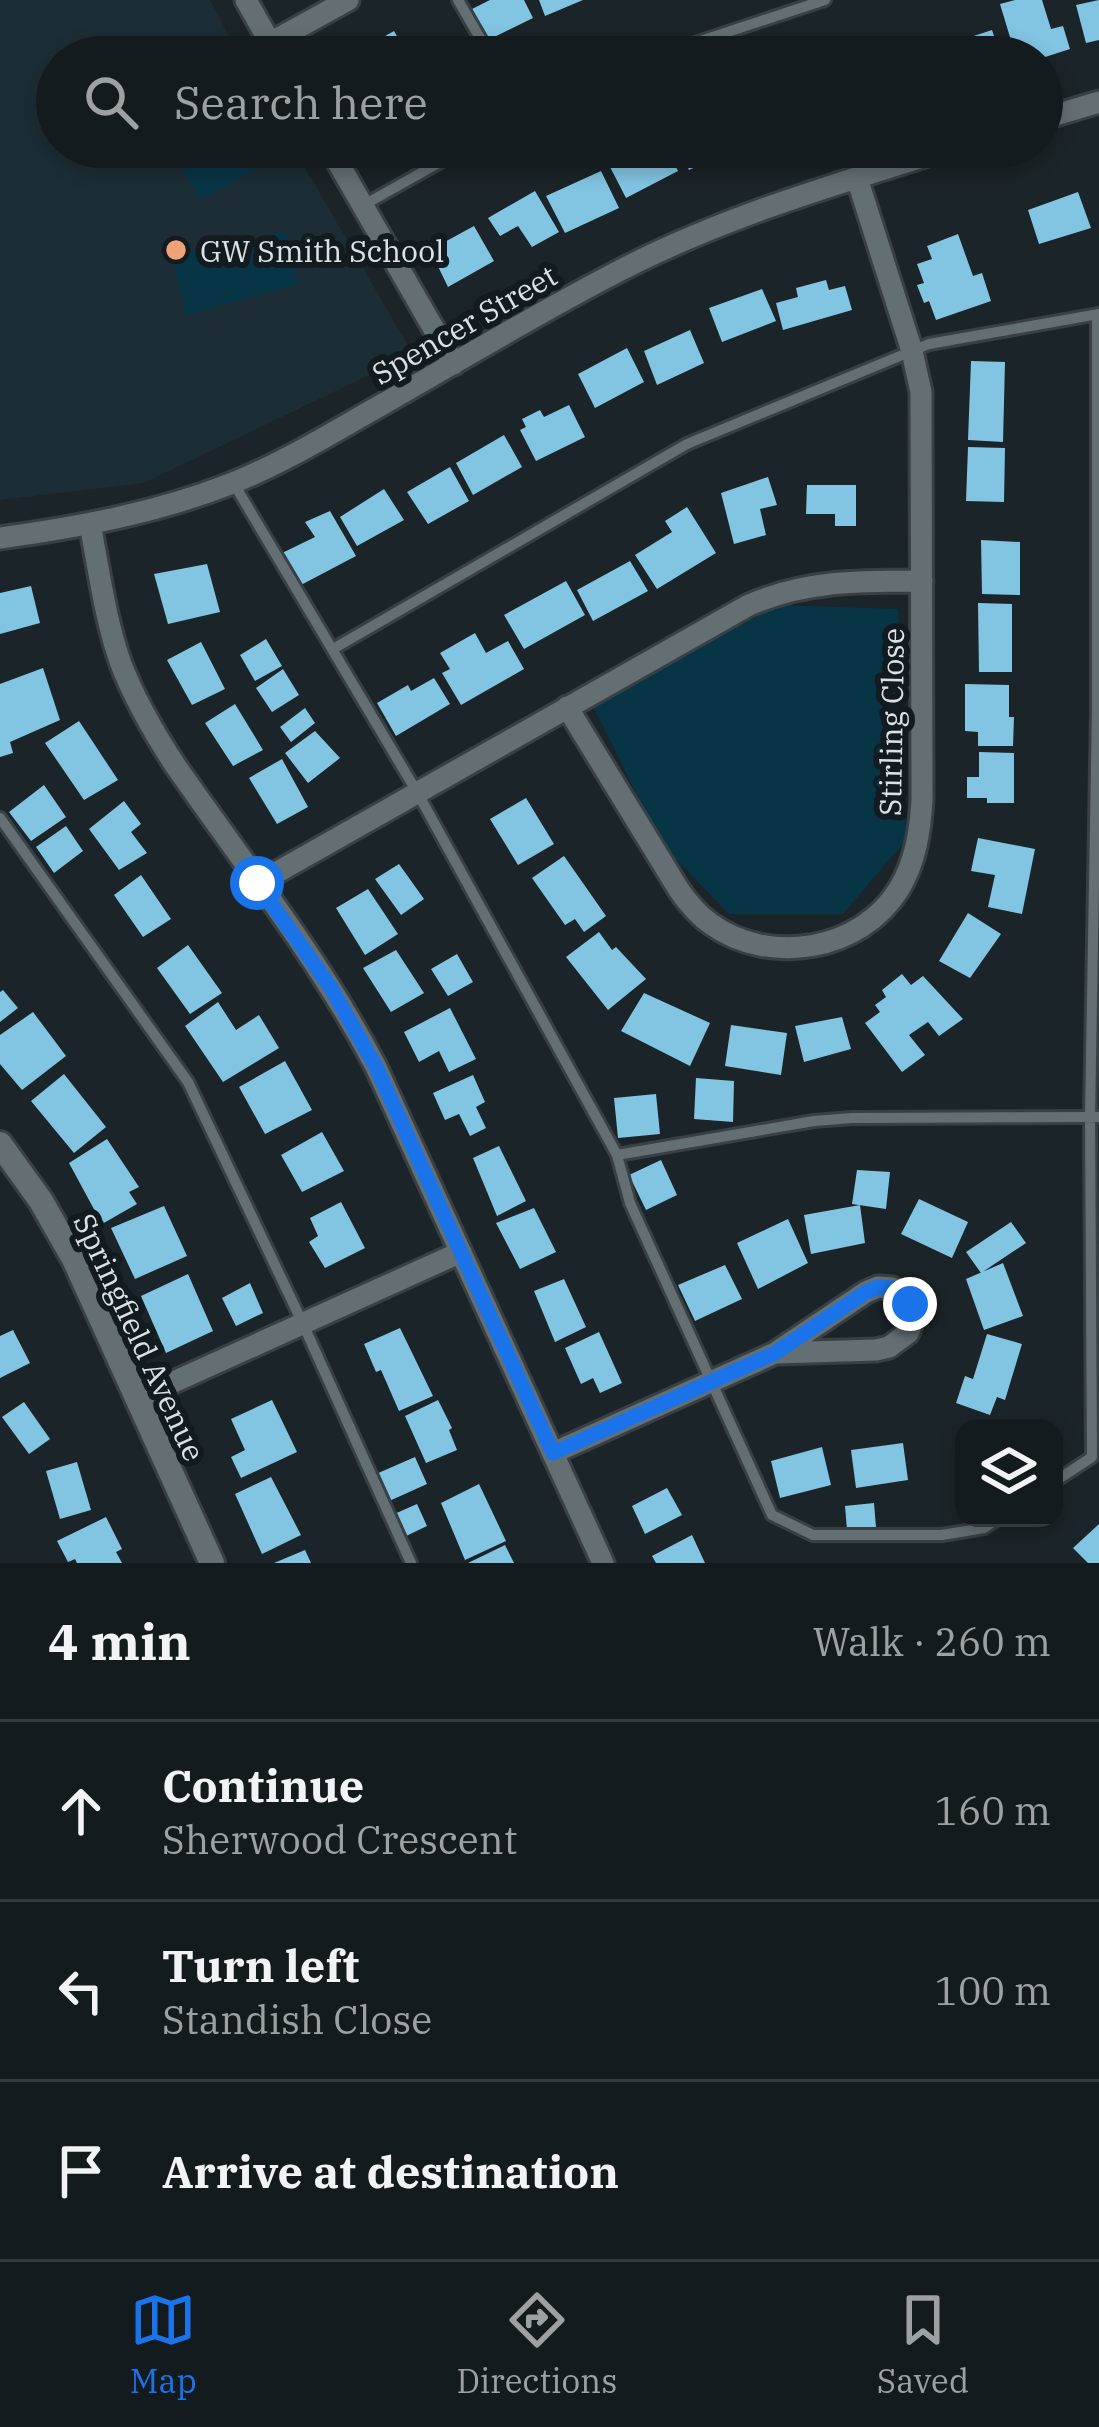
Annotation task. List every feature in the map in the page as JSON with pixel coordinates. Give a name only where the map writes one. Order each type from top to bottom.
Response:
[{"type":"street","points":[[246,0],[266,36]]},
{"type":"street","points":[[295,36],[348,0]]},
{"type":"street","points":[[1063,113],[1099,102]]},
{"type":"street","points":[[340,168],[454,364]]},
{"type":"street","name":"Spencer Street","points":[[0,538],[158,508],[233,483],[306,448],[623,269],[755,210],[888,168]]},
{"type":"street","name":"Stirling Close","points":[[567,707],[679,890],[713,926],[770,948],[795,948],[836,939],[873,920],[900,887],[918,844],[922,800],[922,406],[912,350],[856,178]]},
{"type":"street","points":[[89,524],[112,635],[134,694],[175,765],[356,1028],[603,1563]]},
{"type":"street","points":[[257,883],[767,598],[828,582],[922,581]]},
{"type":"street","name":"Springfield Avenue","points":[[0,1144],[58,1230],[212,1563]]},
{"type":"street","points":[[136,1399],[461,1252]]},
{"type":"street","points":[[553,1453],[775,1353],[866,1292],[892,1288],[910,1304],[913,1314],[908,1334],[889,1347],[775,1353]]},
{"type":"lane","points":[[458,0],[479,36]]},
{"type":"lane","points":[[716,36],[825,0]]},
{"type":"lane","points":[[362,206],[430,168]]},
{"type":"lane","points":[[333,649],[687,445],[937,342],[1098,315],[1092,1456],[1063,1476]]},
{"type":"lane","points":[[233,483],[418,792],[617,1155],[630,1203],[772,1515],[813,1535],[942,1535],[986,1527]]},
{"type":"lane","points":[[0,818],[188,1082],[304,1324],[410,1563]]},
{"type":"lane","points":[[617,1155],[833,1119],[1094,1117]]},
{"type":"shaded area","name":"GW Smith School","points":[[0,0],[210,0],[229,36],[36,36],[36,168],[305,168],[413,354],[144,483],[0,500]]},
{"type":"shaded area","points":[[182,168],[258,168],[200,200]]},
{"type":"shaded area","points":[[286,231],[298,284],[186,315],[172,258]]},
{"type":"shaded area","points":[[779,605],[898,609],[906,840],[843,914],[729,914],[661,844],[592,704]]},
{"type":"building","points":[[490,0],[524,0],[533,18],[496,36],[486,36],[472,9]]},
{"type":"building","points":[[539,0],[583,0],[545,16]]},
{"type":"building","points":[[1042,0],[1051,29],[1063,26],[1070,49],[1063,51],[1063,36],[1010,36],[1000,4]]},
{"type":"building","points":[[1099,0],[1099,40],[1086,43],[1076,5]]},
{"type":"building","points":[[611,168],[676,168],[678,171],[626,198]]},
{"type":"building","points":[[601,171],[619,208],[565,233],[546,196]]},
{"type":"building","points":[[535,191],[559,232],[532,247],[518,226],[500,236],[488,218]]},
{"type":"building","points":[[1078,192],[1091,228],[1039,244],[1028,210]]},
{"type":"building","points":[[474,226],[494,261],[448,287],[430,250]]},
{"type":"building","points":[[958,234],[973,276],[982,273],[991,301],[936,320],[917,285],[924,283],[917,264],[932,259],[927,246]]},
{"type":"building","points":[[826,280],[829,290],[845,286],[852,310],[783,330],[776,303],[798,297],[796,288]]},
{"type":"building","points":[[762,289],[776,321],[722,342],[709,308]]},
{"type":"building","points":[[690,330],[704,363],[657,385],[644,351]]},
{"type":"building","points":[[627,348],[644,382],[595,408],[578,374]]},
{"type":"building","points":[[971,361],[1005,362],[1003,442],[968,440]]},
{"type":"building","points":[[569,405],[585,437],[536,461],[520,430],[526,427],[522,419],[540,410],[544,417]]},
{"type":"building","points":[[504,435],[522,467],[473,495],[456,463]]},
{"type":"building","points":[[968,447],[1005,448],[1004,502],[966,501]]},
{"type":"building","points":[[450,467],[469,501],[428,524],[407,492]]},
{"type":"building","points":[[768,477],[777,505],[760,509],[766,535],[734,544],[721,493]]},
{"type":"building","points":[[807,485],[856,485],[856,526],[835,526],[835,514],[806,514]]},
{"type":"building","points":[[384,489],[404,520],[357,546],[340,517]]},
{"type":"building","points":[[687,507],[716,553],[657,589],[635,555],[672,532],[665,521]]},
{"type":"building","points":[[330,511],[356,556],[299,586],[280,554],[315,537],[305,522]]},
{"type":"building","points":[[981,540],[1020,542],[1020,595],[982,594]]},
{"type":"building","points":[[630,561],[648,591],[593,621],[577,590]]},
{"type":"building","points":[[207,564],[220,612],[168,624],[154,574]]},
{"type":"building","points":[[566,581],[585,615],[524,649],[504,615]]},
{"type":"building","points":[[31,586],[40,623],[0,634],[0,593]]},
{"type":"building","points":[[978,603],[1012,604],[1012,672],[979,672]]},
{"type":"building","points":[[475,633],[486,653],[508,641],[524,669],[461,705],[442,673],[450,669],[440,653]]},
{"type":"building","points":[[266,639],[282,666],[255,681],[240,655]]},
{"type":"building","points":[[201,642],[225,689],[192,705],[167,660]]},
{"type":"building","points":[[43,668],[60,720],[10,742],[13,753],[0,757],[0,684]]},
{"type":"building","points":[[283,669],[299,695],[272,712],[256,688]]},
{"type":"building","points":[[434,678],[450,704],[396,736],[377,703],[408,685],[411,691]]},
{"type":"building","points":[[965,684],[1009,685],[1013,746],[978,746],[978,732],[965,731]]},
{"type":"building","points":[[235,704],[263,750],[233,766],[205,723]]},
{"type":"building","points":[[305,708],[315,723],[291,742],[280,727]]},
{"type":"building","points":[[79,721],[118,780],[84,800],[45,743]]},
{"type":"building","points":[[315,731],[340,758],[308,783],[285,753]]},
{"type":"building","points":[[979,752],[1014,753],[1014,803],[967,798],[967,777],[979,777]]},
{"type":"building","points":[[282,759],[308,807],[277,824],[249,778]]},
{"type":"building","points":[[44,785],[66,817],[31,841],[9,812]]},
{"type":"building","points":[[526,798],[554,844],[518,865],[490,819]]},
{"type":"building","points":[[124,801],[141,824],[131,832],[147,853],[119,870],[89,829]]},
{"type":"building","points":[[66,826],[83,851],[54,873],[36,847]]},
{"type":"building","points":[[978,838],[1035,849],[1022,914],[988,907],[995,875],[971,871]]},
{"type":"building","points":[[564,856],[606,916],[584,932],[575,919],[565,925],[532,878]]},
{"type":"building","points":[[399,864],[424,899],[401,915],[375,879]]},
{"type":"building","points":[[141,875],[171,919],[143,937],[114,895]]},
{"type":"building","points":[[368,889],[398,934],[365,955],[336,908]]},
{"type":"building","points":[[968,913],[1001,934],[970,978],[939,961]]},
{"type":"building","points":[[599,932],[646,979],[608,1010],[566,957]]},
{"type":"building","points":[[188,945],[222,993],[190,1014],[157,968]]},
{"type":"building","points":[[396,950],[424,993],[391,1012],[363,968]]},
{"type":"building","points":[[457,954],[473,982],[448,996],[431,969]]},
{"type":"building","points":[[902,974],[911,985],[923,976],[963,1019],[939,1036],[928,1022],[909,1035],[925,1055],[902,1072],[865,1023],[880,1012],[875,1005],[886,997],[882,990]]},
{"type":"building","points":[[0,992],[18,1008],[0,1022]]},
{"type":"building","points":[[644,993],[710,1023],[690,1066],[621,1031]]},
{"type":"building","points":[[218,1002],[236,1030],[259,1015],[279,1048],[223,1082],[185,1026]]},
{"type":"building","points":[[450,1008],[476,1059],[449,1072],[439,1051],[419,1062],[404,1032]]},
{"type":"building","points":[[33,1012],[66,1056],[22,1090],[0,1064],[0,1035]]},
{"type":"building","points":[[842,1017],[851,1049],[804,1062],[795,1026]]},
{"type":"building","points":[[731,1025],[787,1033],[781,1075],[725,1066]]},
{"type":"building","points":[[285,1061],[312,1110],[265,1134],[239,1087]]},
{"type":"building","points":[[64,1074],[106,1127],[74,1153],[31,1101]]},
{"type":"building","points":[[473,1075],[485,1102],[476,1107],[486,1128],[470,1136],[459,1114],[445,1120],[433,1093]]},
{"type":"building","points":[[696,1078],[734,1081],[733,1122],[694,1119]]},
{"type":"building","points":[[656,1094],[660,1134],[618,1138],[614,1098]]},
{"type":"building","points":[[322,1132],[344,1171],[302,1192],[281,1155]]},
{"type":"building","points":[[107,1139],[139,1187],[129,1192],[137,1204],[102,1224],[69,1163]]},
{"type":"building","points":[[499,1146],[526,1201],[497,1216],[473,1158]]},
{"type":"building","points":[[661,1160],[677,1195],[646,1210],[629,1175]]},
{"type":"building","points":[[857,1170],[890,1172],[886,1209],[852,1204]]},
{"type":"building","points":[[919,1199],[968,1222],[952,1258],[901,1234]]},
{"type":"building","points":[[341,1202],[365,1248],[325,1268],[309,1242],[318,1236],[310,1218]]},
{"type":"building","points":[[860,1205],[865,1243],[811,1254],[804,1215]]},
{"type":"building","points":[[164,1206],[187,1256],[135,1279],[111,1228]]},
{"type":"building","points":[[534,1208],[556,1252],[520,1269],[496,1223]]},
{"type":"building","points":[[788,1219],[808,1263],[758,1289],[737,1243]]},
{"type":"building","points":[[1011,1222],[1026,1243],[981,1273],[966,1252]]},
{"type":"building","points":[[1003,1263],[1023,1316],[984,1330],[966,1279]]},
{"type":"building","points":[[725,1265],[742,1299],[695,1321],[678,1285]]},
{"type":"building","points":[[188,1274],[213,1331],[166,1353],[141,1296]]},
{"type":"building","points":[[564,1279],[586,1327],[555,1342],[534,1291]]},
{"type":"building","points":[[250,1283],[263,1313],[236,1326],[222,1298]]},
{"type":"building","points":[[400,1328],[433,1396],[399,1411],[364,1344]]},
{"type":"building","points":[[13,1330],[30,1363],[0,1378],[0,1336]]},
{"type":"building","points":[[599,1332],[622,1383],[600,1393],[593,1378],[581,1384],[565,1348]]},
{"type":"building","points":[[987,1334],[1022,1344],[1005,1400],[997,1397],[990,1415],[956,1403],[965,1376],[973,1379]]},
{"type":"building","points":[[272,1400],[297,1452],[241,1478],[231,1457],[245,1450],[231,1419]]},
{"type":"building","points":[[438,1400],[457,1450],[426,1463],[405,1416]]},
{"type":"building","points":[[24,1402],[50,1439],[29,1454],[2,1417]]},
{"type":"building","points":[[903,1443],[908,1480],[856,1488],[851,1450]]},
{"type":"building","points":[[822,1447],[831,1485],[780,1498],[771,1461]]},
{"type":"building","points":[[415,1457],[427,1484],[387,1502],[376,1474]]},
{"type":"building","points":[[77,1462],[91,1510],[60,1519],[46,1471]]},
{"type":"building","points":[[271,1477],[301,1535],[262,1554],[235,1494]]},
{"type":"building","points":[[479,1484],[506,1541],[465,1560],[441,1503]]},
{"type":"building","points":[[667,1488],[682,1515],[645,1534],[632,1506]]},
{"type":"building","points":[[874,1503],[876,1527],[847,1530],[845,1506]]},
{"type":"building","points":[[417,1504],[427,1526],[402,1538],[392,1515]]},
{"type":"building","points":[[106,1517],[122,1549],[116,1552],[122,1563],[68,1562],[57,1541]]},
{"type":"building","points":[[1099,1524],[1099,1563],[1088,1563],[1073,1548]]},
{"type":"building","points":[[692,1535],[705,1563],[656,1563],[652,1556]]},
{"type":"building","points":[[505,1545],[514,1563],[468,1563]]},
{"type":"building","points":[[305,1550],[311,1563],[274,1563]]},
{"type":"place","name":"GW Smith School","points":[[176,250]]},
{"type":"route","points":[[257,883],[356,1028],[553,1453],[775,1353],[866,1292],[892,1288],[910,1304]]}]
